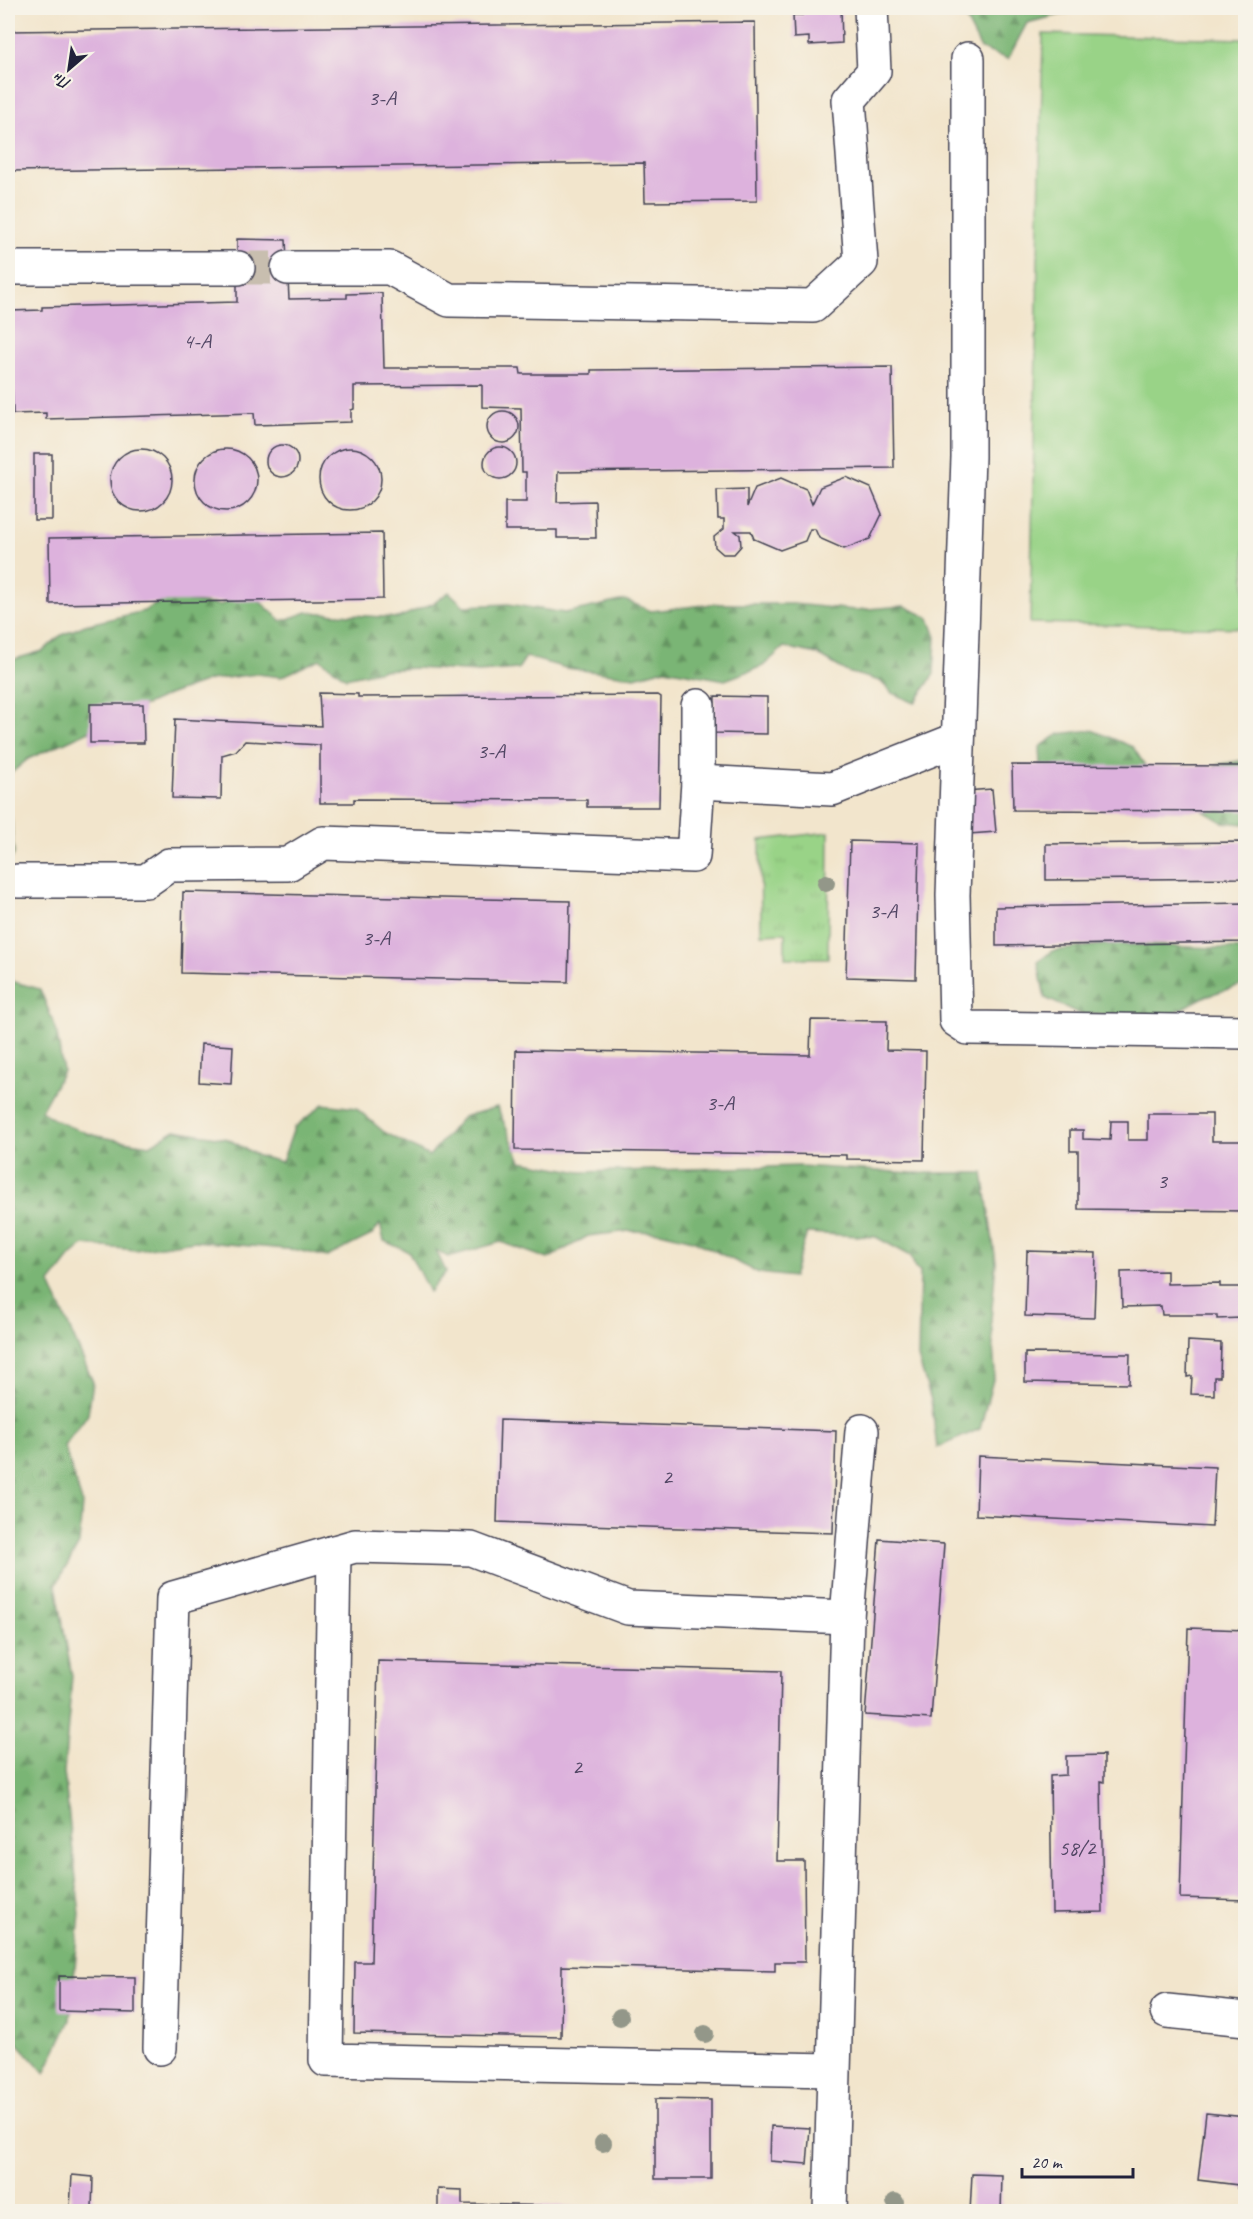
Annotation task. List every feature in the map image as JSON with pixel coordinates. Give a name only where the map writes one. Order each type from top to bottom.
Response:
[{"type":"street","points":[[288,268],[390,268],[449,300],[813,306],[861,262],[849,100],[874,71],[870,8]]},
{"type":"street","points":[[968,59],[968,457],[953,895],[956,1020],[968,1028],[1245,1032]]},
{"type":"street","points":[[8,268],[237,268]]},
{"type":"street","points":[[18,881],[146,881],[169,865],[288,864],[323,843],[693,856],[698,782],[698,706]]},
{"type":"street","points":[[698,782],[832,789],[958,739]]},
{"type":"street","points":[[830,2211],[847,1617],[861,1431]]},
{"type":"street","points":[[160,2048],[173,1598],[355,1546],[471,1549],[628,1608],[847,1617]]},
{"type":"street","points":[[334,1552],[326,2060],[833,2070]]},
{"type":"street","points":[[1167,2011],[1245,2019]]},
{"type":"green space","points":[[960,8],[1074,8],[1071,12],[1027,23],[1008,59],[981,49]]},
{"type":"green space","points":[[1043,34],[1245,39],[1245,628],[1030,623]]},
{"type":"green space","points":[[249,592],[282,621],[307,612],[398,618],[434,603],[449,592],[464,606],[508,604],[565,613],[625,600],[651,611],[713,604],[793,604],[855,610],[905,606],[929,618],[936,637],[934,674],[915,703],[892,693],[880,681],[847,672],[817,654],[784,647],[763,666],[725,680],[665,669],[635,677],[566,668],[526,657],[518,669],[479,672],[416,668],[382,670],[346,678],[320,659],[281,677],[257,674],[210,680],[168,695],[28,759],[8,776],[8,661],[43,651],[60,636],[85,625],[144,611],[165,599],[220,605]]},
{"type":"green space","points":[[1092,730],[1133,747],[1155,781],[1042,786],[1040,747],[1059,734]]},
{"type":"green space","points":[[1245,760],[1245,824],[1222,822],[1197,807],[1194,785],[1216,765]]},
{"type":"green space","points":[[8,815],[11,817],[14,854],[8,865]]},
{"type":"green space","points":[[829,832],[828,958],[785,958],[785,933],[761,934],[760,840]]},
{"type":"green space","points":[[8,928],[11,981],[40,989],[56,1029],[63,1071],[41,1111],[80,1131],[150,1145],[175,1130],[228,1139],[258,1156],[282,1162],[294,1128],[323,1104],[356,1108],[384,1132],[429,1156],[463,1117],[497,1107],[521,1161],[581,1172],[800,1166],[913,1173],[983,1173],[996,1262],[991,1320],[995,1372],[980,1429],[937,1448],[931,1400],[918,1358],[920,1271],[915,1268],[911,1256],[876,1237],[807,1233],[793,1277],[759,1273],[693,1240],[660,1232],[630,1231],[588,1236],[548,1259],[501,1242],[448,1257],[436,1250],[446,1272],[429,1292],[409,1252],[384,1241],[380,1224],[372,1235],[327,1257],[297,1250],[194,1241],[136,1250],[84,1245],[71,1256],[50,1283],[93,1382],[88,1414],[64,1446],[82,1502],[79,1544],[56,1585],[72,1676],[64,1772],[80,1914],[70,2020],[45,2073],[8,2032]]},
{"type":"green space","points":[[1108,944],[1245,949],[1245,984],[1206,996],[1168,1016],[1080,1014],[1045,998],[1038,962],[1052,951]]},
{"type":"building","points":[[175,8],[196,8],[186,12]]},
{"type":"building","points":[[362,8],[381,8],[372,12]]},
{"type":"building","points":[[803,8],[841,8],[842,43],[809,45],[809,37],[794,38],[793,15],[803,15]]},
{"type":"building","points":[[755,22],[757,201],[645,202],[644,163],[10,171],[8,31]]},
{"type":"building","points":[[237,239],[286,240],[289,299],[347,298],[347,294],[382,293],[384,368],[520,368],[521,374],[591,374],[591,370],[892,367],[894,468],[558,472],[557,502],[595,501],[596,538],[557,538],[557,530],[505,530],[505,502],[526,502],[526,472],[522,472],[521,408],[482,407],[482,385],[354,386],[354,409],[351,410],[351,422],[255,425],[254,413],[46,419],[46,413],[13,414],[10,311],[42,310],[42,307],[237,302]]},
{"type":"building","points":[[503,411],[514,416],[519,427],[514,438],[503,443],[492,438],[487,427],[492,416]]},
{"type":"building","points":[[282,445],[293,450],[298,461],[293,472],[282,477],[271,472],[266,461],[271,450]]},
{"type":"building","points":[[500,447],[511,452],[516,463],[511,474],[500,479],[489,474],[484,463],[489,452]]},
{"type":"building","points":[[344,448],[356,448],[372,457],[379,467],[381,479],[379,491],[372,501],[356,510],[344,510],[333,505],[324,496],[319,485],[319,473],[324,462],[333,453]]},
{"type":"building","points":[[135,449],[147,449],[163,458],[170,468],[172,480],[170,492],[163,502],[147,511],[135,511],[124,506],[115,497],[110,486],[110,474],[115,463],[124,454]]},
{"type":"building","points":[[220,449],[232,449],[248,458],[255,468],[257,480],[255,492],[248,502],[232,511],[220,511],[209,506],[200,497],[195,486],[195,474],[200,463],[209,454]]},
{"type":"building","points":[[34,454],[52,454],[52,520],[34,520]]},
{"type":"building","points":[[846,477],[871,488],[882,514],[870,539],[844,549],[819,538],[815,529],[810,529],[805,541],[780,550],[754,539],[751,531],[735,531],[740,535],[741,546],[734,554],[723,554],[715,547],[714,537],[724,529],[724,519],[718,519],[717,490],[747,489],[747,507],[755,488],[781,478],[806,489],[812,504],[820,487]]},
{"type":"building","points":[[382,533],[383,599],[50,604],[49,538]]},
{"type":"building","points":[[8,583],[11,586],[11,600],[8,604]]},
{"type":"building","points":[[319,693],[358,694],[358,697],[658,695],[661,697],[659,807],[587,807],[587,800],[354,799],[354,803],[320,803],[320,745],[245,741],[236,751],[222,755],[221,799],[172,798],[175,719],[321,726]]},
{"type":"building","points":[[715,696],[767,697],[767,734],[714,733]]},
{"type":"building","points":[[90,704],[143,704],[144,743],[90,743]]},
{"type":"building","points":[[1012,765],[1246,766],[1246,811],[1013,810]]},
{"type":"building","points":[[992,789],[996,832],[969,834],[965,791]]},
{"type":"building","points":[[850,841],[919,843],[916,979],[846,977]]},
{"type":"building","points":[[1246,842],[1246,878],[1046,880],[1046,844]]},
{"type":"building","points":[[183,892],[570,901],[568,982],[181,973]]},
{"type":"building","points":[[1246,903],[1246,942],[996,946],[996,907]]},
{"type":"building","points":[[811,1020],[887,1021],[886,1050],[926,1051],[924,1160],[846,1159],[846,1155],[515,1150],[516,1050],[810,1055]]},
{"type":"building","points":[[201,1044],[233,1046],[231,1084],[199,1082]]},
{"type":"building","points":[[1148,1114],[1212,1114],[1212,1141],[1246,1141],[1246,1211],[1078,1209],[1078,1151],[1070,1151],[1070,1130],[1083,1130],[1083,1139],[1110,1140],[1111,1121],[1128,1121],[1128,1140],[1148,1140]]},
{"type":"building","points":[[1027,1251],[1096,1253],[1094,1318],[1025,1316]]},
{"type":"building","points":[[1167,1271],[1167,1284],[1220,1283],[1220,1287],[1242,1287],[1243,1291],[1246,1291],[1246,1327],[1240,1327],[1240,1318],[1217,1319],[1217,1315],[1162,1315],[1161,1306],[1122,1307],[1121,1272]]},
{"type":"building","points":[[1188,1341],[1221,1343],[1220,1377],[1214,1377],[1214,1395],[1191,1394],[1192,1376],[1187,1377]]},
{"type":"building","points":[[1025,1353],[1130,1354],[1129,1384],[1025,1382]]},
{"type":"building","points":[[500,1420],[836,1431],[833,1533],[497,1522]]},
{"type":"building","points":[[978,1456],[1215,1467],[1212,1527],[976,1515]]},
{"type":"building","points":[[879,1539],[944,1544],[931,1719],[865,1715]]},
{"type":"building","points":[[1188,1628],[1246,1630],[1246,1900],[1180,1898]]},
{"type":"building","points":[[378,1661],[781,1671],[777,1861],[804,1861],[805,1962],[775,1962],[775,1971],[562,1966],[561,2037],[354,2033],[355,1962],[371,1962]]},
{"type":"building","points":[[1104,1755],[1104,1782],[1101,1781],[1103,1912],[1052,1913],[1050,1776],[1066,1775],[1066,1756]]},
{"type":"building","points":[[59,1976],[135,1977],[135,2013],[59,2011]]},
{"type":"building","points":[[655,2099],[711,2100],[711,2179],[655,2179]]},
{"type":"building","points":[[1206,2113],[1246,2117],[1246,2189],[1237,2188],[1238,2185],[1198,2180]]},
{"type":"building","points":[[771,2126],[810,2128],[807,2164],[770,2161]]},
{"type":"building","points":[[972,2174],[1002,2175],[1001,2212],[970,2212]]},
{"type":"building","points":[[72,2175],[93,2177],[92,2208],[70,2208]]},
{"type":"building","points":[[438,2189],[462,2190],[462,2204],[569,2206],[583,2207],[583,2212],[438,2212]]},
{"type":"tunnel","points":[[238,268],[288,268]]}]
